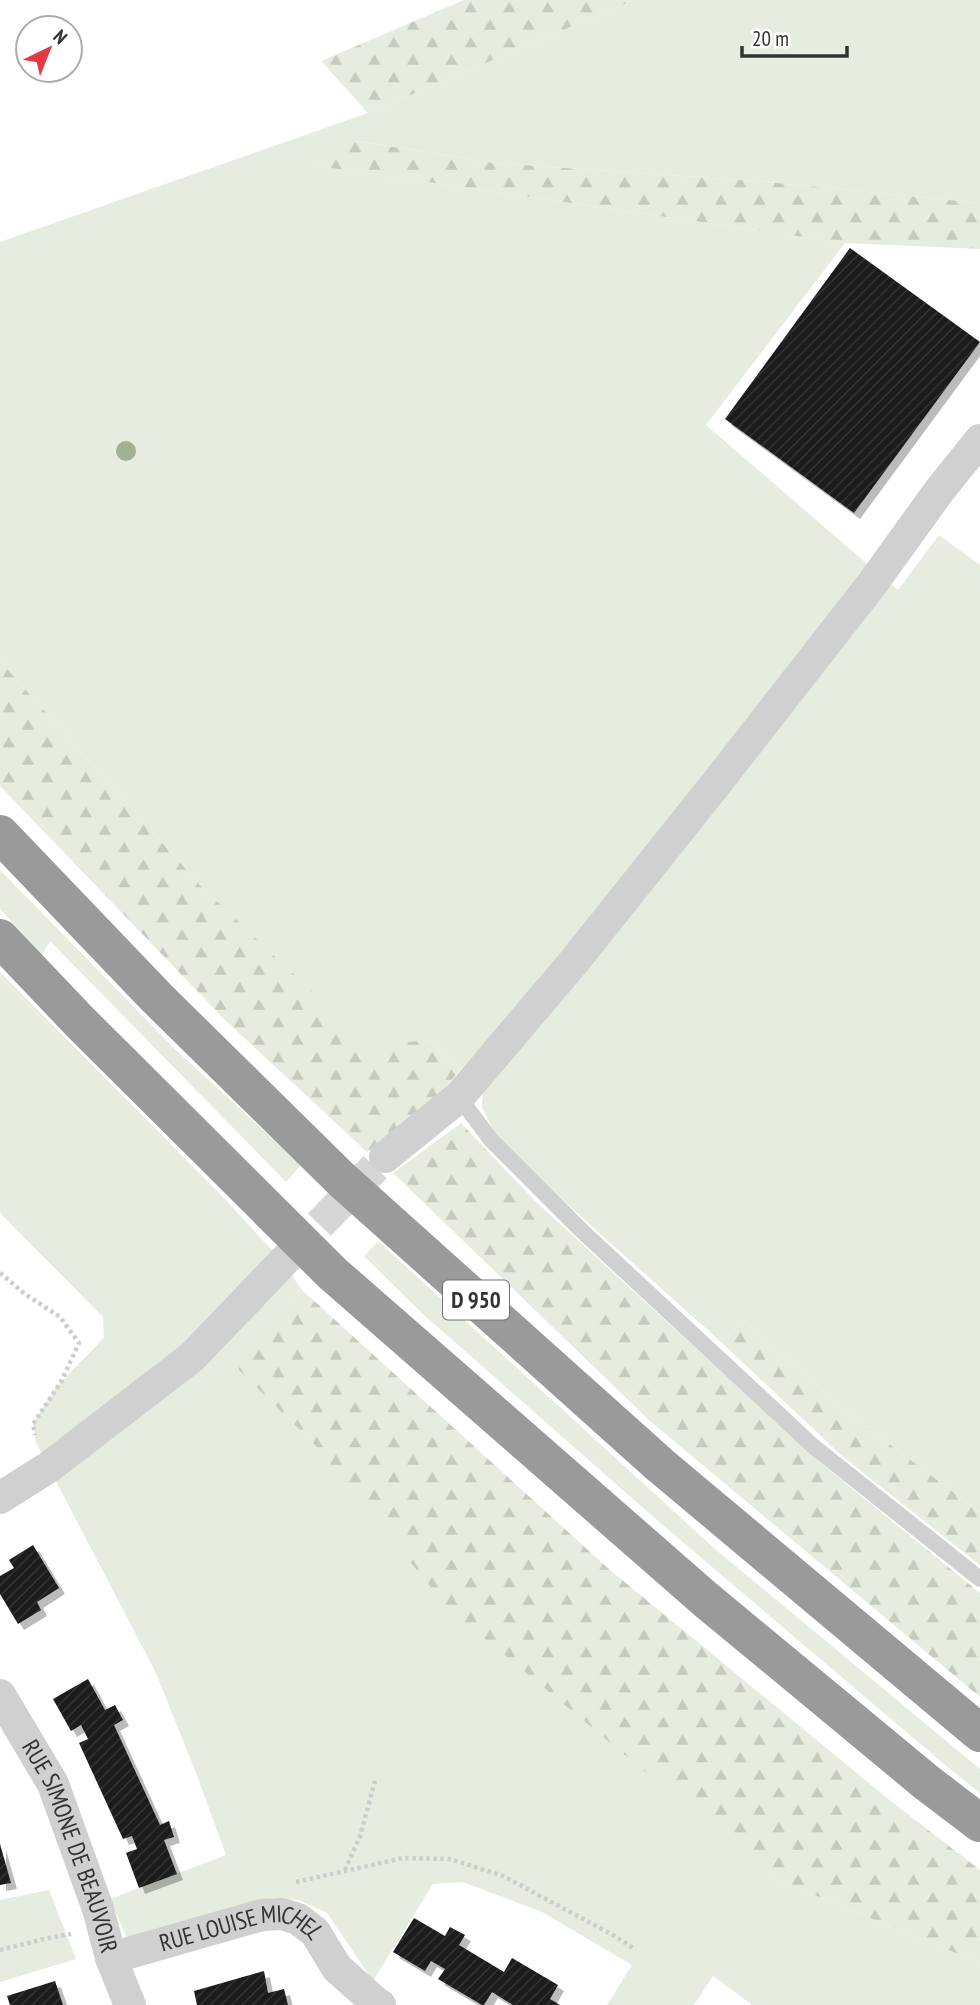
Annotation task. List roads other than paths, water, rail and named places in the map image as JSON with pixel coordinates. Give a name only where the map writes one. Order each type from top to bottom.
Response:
[{"type":"highway","name":"D 950","points":[[0,834],[157,998],[341,1179],[660,1465],[980,1733]]},
{"type":"highway","points":[[0,938],[79,1021],[332,1273],[705,1599],[926,1782],[980,1823]]},
{"type":"street","points":[[385,1157],[459,1097],[572,964],[872,584],[939,491],[980,440]]},
{"type":"street","points":[[0,1498],[49,1467],[192,1357],[283,1262]]},
{"type":"street","name":"RUE SIMONE DE BEAUVOIR","points":[[0,1695],[53,1784],[98,1909],[111,1958],[131,2005]]},
{"type":"street","name":"RUE LOUISE MICHEL","points":[[111,1958],[262,1915],[282,1914],[298,1919],[315,1933],[337,1968],[380,2005]]},
{"type":"lane","points":[[459,1097],[491,1140],[573,1222],[813,1446],[980,1579]]},
{"type":"tunnel","points":[[286,1259],[385,1157]]}]
